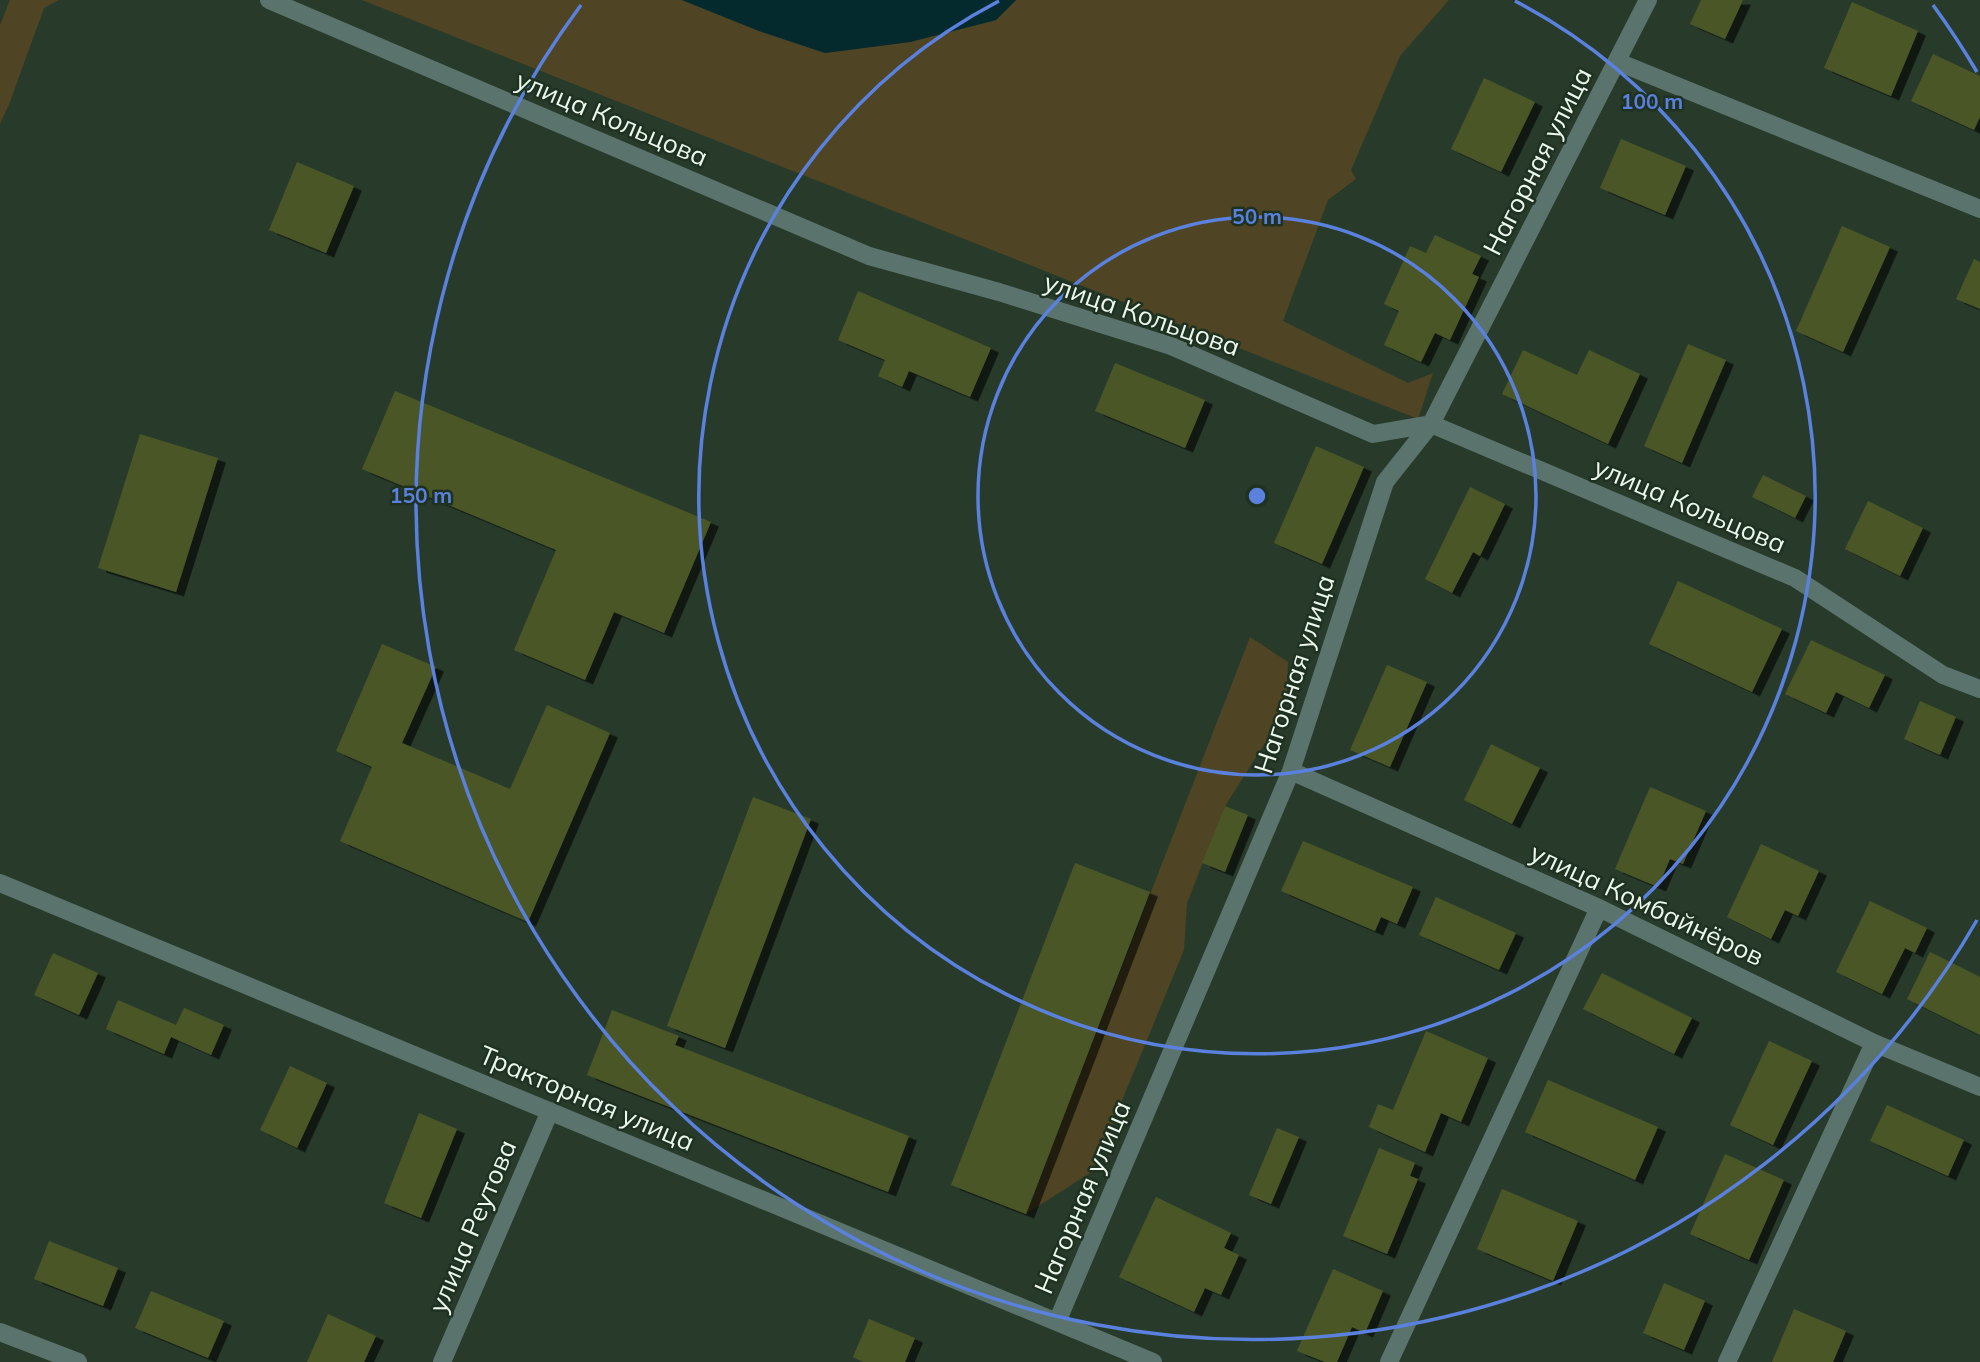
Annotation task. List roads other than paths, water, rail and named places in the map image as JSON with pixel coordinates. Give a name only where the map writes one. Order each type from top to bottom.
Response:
[{"type":"street","name":"улица Кольцова","points":[[269,0],[869,256],[999,292],[1171,346],[1373,434],[1430,424],[1795,578],[1943,674],[1980,689]]},
{"type":"street","name":"Нагорная улица","points":[[1057,1322],[1291,771],[1385,482],[1430,424],[1648,0]]},
{"type":"street","name":"Нагорная улица","points":[[1618,62],[1980,209]]},
{"type":"street","name":"улица Комбайнёров","points":[[1291,771],[1599,908],[1874,1043],[1980,1087]]},
{"type":"street","name":"Тракторная улица","points":[[0,883],[1153,1362]]},
{"type":"street","points":[[1390,1362],[1599,908]]},
{"type":"street","points":[[1727,1362],[1874,1043]]},
{"type":"street","name":"улица Реутова","points":[[442,1362],[550,1111]]},
{"type":"street","points":[[0,1332],[78,1362]]},
{"type":"water","points":[[682,0],[1016,0],[996,20],[910,42],[825,53],[759,31]]}]
